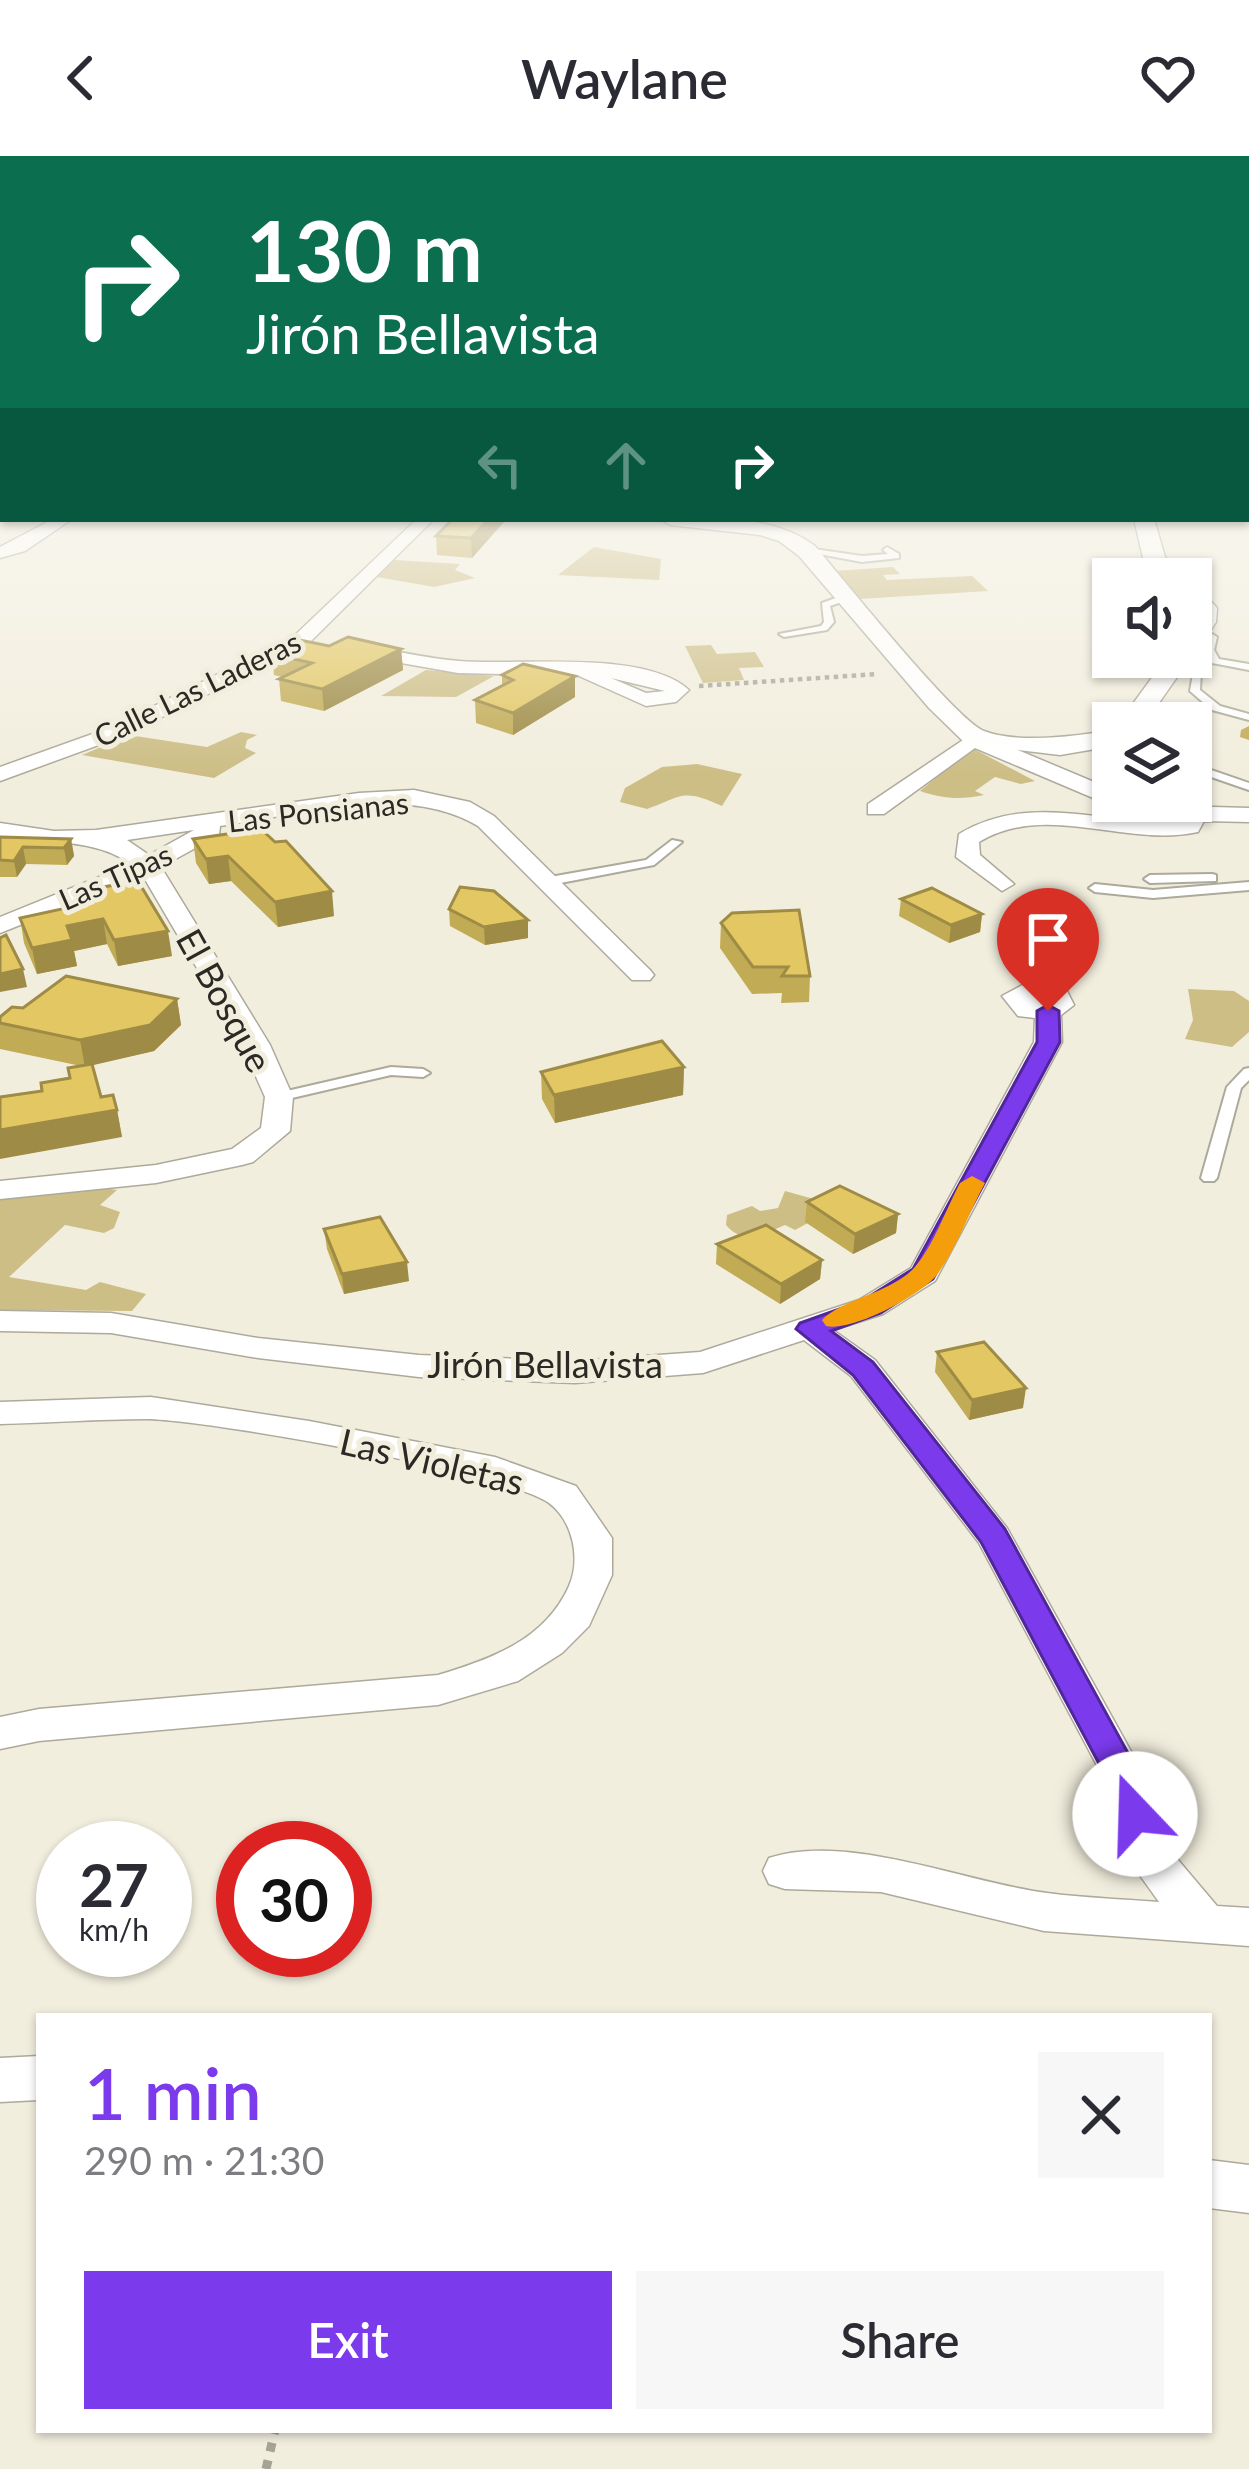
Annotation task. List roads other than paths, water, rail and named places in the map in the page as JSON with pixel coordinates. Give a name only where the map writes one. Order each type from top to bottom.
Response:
[{"type":"street","name":"Calle Las Laderas","points":[[0,774],[119,730],[322,643],[393,558]]},
{"type":"street","points":[[813,558],[975,738],[998,753],[1092,790]]},
{"type":"street","points":[[322,643],[456,667],[587,674],[638,699],[672,698],[677,688]]},
{"type":"street","points":[[876,809],[975,738],[1060,748],[1092,742]]},
{"type":"street","name":"Las Ponsianas","points":[[0,830],[54,838],[96,837],[359,800],[414,797],[462,807],[487,821],[641,975]]},
{"type":"street","points":[[1212,815],[1249,814]]},
{"type":"street","points":[[1002,884],[968,857],[967,839],[986,823],[1028,816],[1160,832],[1190,827],[1192,822]]},
{"type":"street","name":"Las Tipas","points":[[0,926],[148,865],[226,821]]},
{"type":"street","points":[[96,837],[118,844],[148,865]]},
{"type":"street","name":"El Bosque","points":[[0,1190],[156,1174],[242,1156],[275,1131],[279,1097],[256,1045],[148,865]]},
{"type":"street","name":"Jirón Bellavista","points":[[0,1321],[111,1323],[258,1348],[419,1366],[574,1372],[703,1362],[872,1307],[924,1274],[1048,1042],[1048,1011]]},
{"type":"street","points":[[810,1329],[863,1368],[994,1537],[1122,1773],[1148,1856],[1227,1926]]},
{"type":"street","name":"Las Violetas","points":[[0,1413],[151,1408],[310,1432],[494,1469],[563,1495],[593,1538],[592,1575],[575,1616],[548,1643],[504,1670],[438,1690],[0,1732]]},
{"type":"street","points":[[785,1870],[880,1874],[1044,1912],[1227,1926]]},
{"type":"street","points":[[0,2080],[36,2078]]},
{"type":"street","points":[[1212,2184],[1249,2188]]},
{"type":"lane","points":[[784,634],[824,628],[829,622],[825,605],[847,597]]},
{"type":"lane","points":[[1212,656],[1215,661],[1249,667]]},
{"type":"lane","points":[[1197,678],[1195,691],[1201,700],[1249,717]]},
{"type":"lane","points":[[1212,774],[1249,787]]},
{"type":"lane","points":[[550,881],[650,863],[676,842]]},
{"type":"lane","points":[[1150,879],[1249,883]]},
{"type":"lane","points":[[1095,888],[1153,894],[1249,883]]},
{"type":"lane","points":[[279,1097],[391,1072],[423,1073]]},
{"type":"lane","points":[[1209,1178],[1234,1087],[1249,1072]]}]
